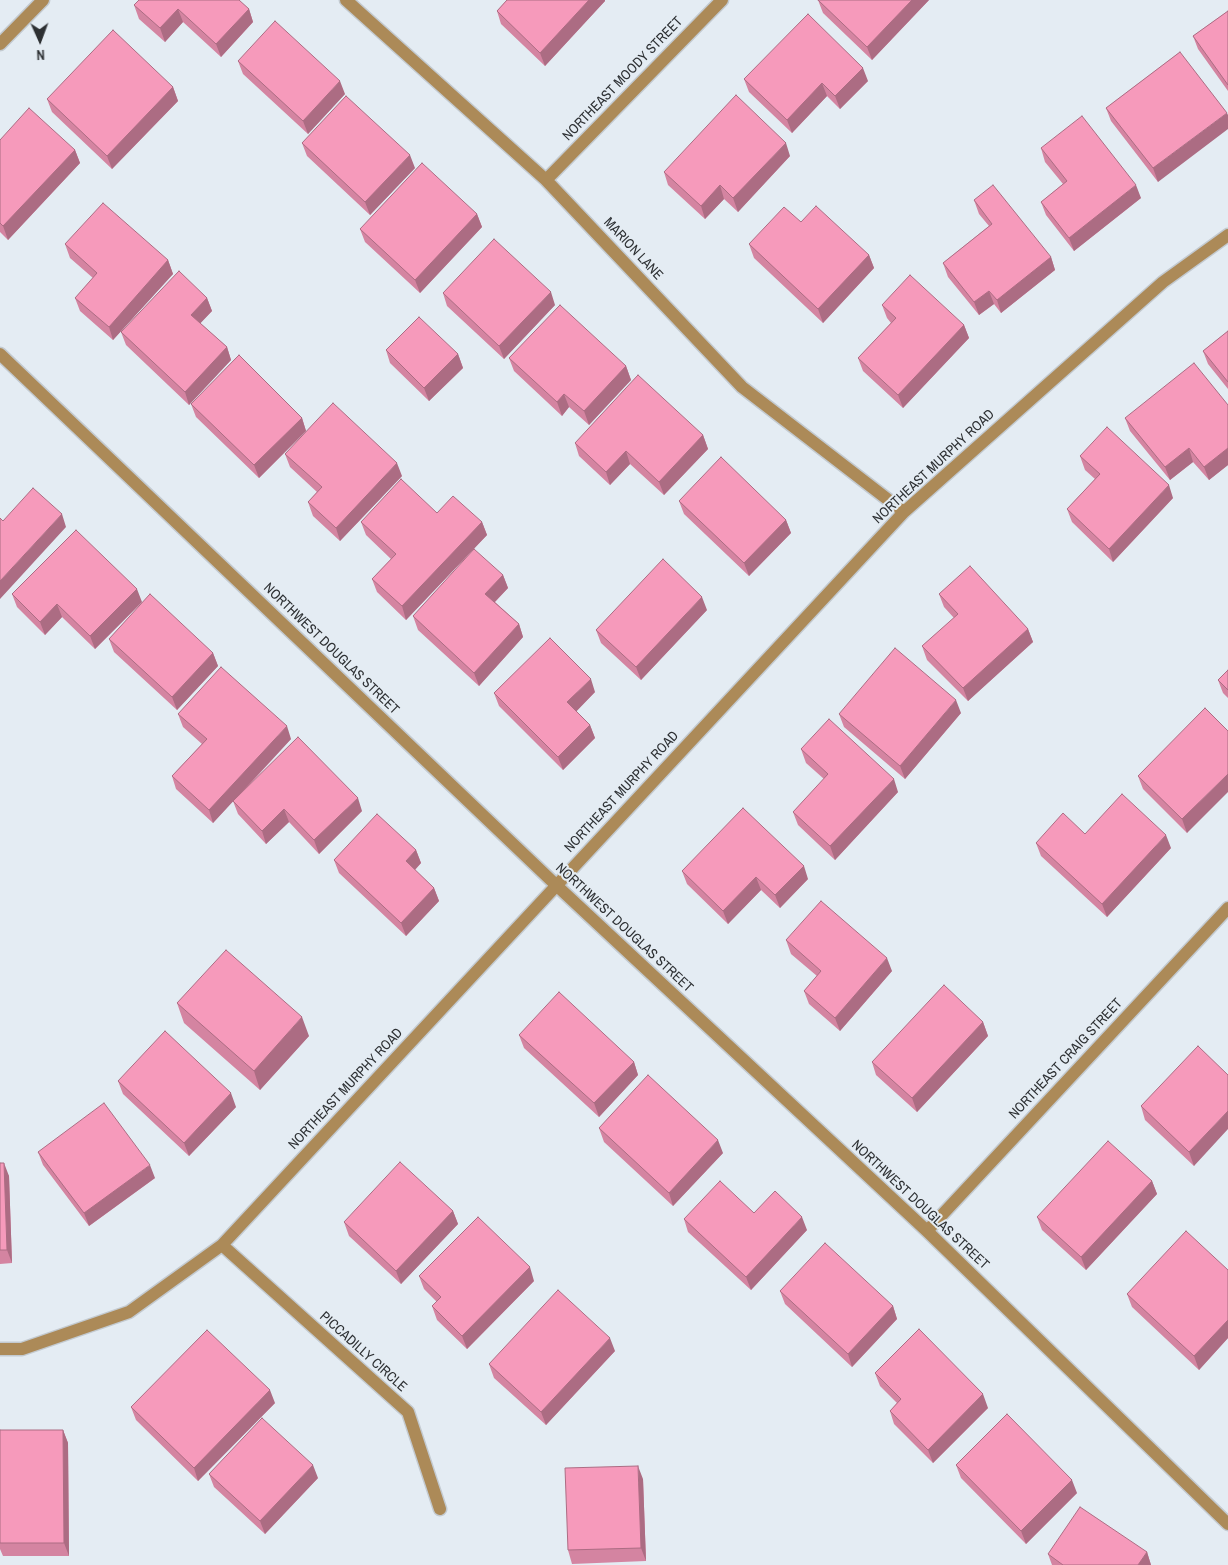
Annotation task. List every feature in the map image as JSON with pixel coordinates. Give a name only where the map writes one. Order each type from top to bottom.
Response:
[{"type":"street","points":[[0,44],[43,0]]},
{"type":"street","name":"MARION LANE","points":[[346,0],[546,180],[742,387],[904,512]]},
{"type":"street","name":"NORTHEAST MOODY STREET","points":[[546,180],[722,0]]},
{"type":"street","name":"NORTHEAST MURPHY ROAD","points":[[0,1349],[22,1349],[129,1312],[222,1245],[904,512],[1163,282],[1228,236]]},
{"type":"street","name":"NORTHWEST DOUGLAS STREET","points":[[0,354],[556,885],[927,1231],[1228,1524]]},
{"type":"street","name":"NORTHEAST CRAIG STREET","points":[[927,1231],[1228,908]]},
{"type":"street","name":"PICCADILLY CIRCLE","points":[[222,1245],[408,1412],[440,1509]]},
{"type":"building","points":[[139,0],[239,0],[249,9],[216,44],[178,9],[160,28],[134,5]]},
{"type":"building","points":[[507,0],[589,0],[540,53],[497,11]]},
{"type":"building","points":[[818,0],[912,0],[867,47]]},
{"type":"building","points":[[1228,11],[1228,85],[1193,36]]},
{"type":"building","points":[[808,14],[863,68],[835,96],[822,83],[787,120],[744,79]]},
{"type":"building","points":[[275,21],[340,81],[303,121],[238,61]]},
{"type":"building","points":[[113,30],[173,87],[107,156],[47,99]]},
{"type":"building","points":[[1180,52],[1227,113],[1153,168],[1106,108]]},
{"type":"building","points":[[736,95],[786,143],[733,198],[720,185],[701,206],[664,172]]},
{"type":"building","points":[[346,96],[410,155],[365,202],[302,143]]},
{"type":"building","points":[[29,108],[75,150],[3,226],[0,223],[0,140]]},
{"type":"building","points":[[1082,116],[1136,185],[1069,238],[1041,202],[1067,181],[1041,148]]},
{"type":"building","points":[[422,163],[477,214],[415,280],[360,229]]},
{"type":"building","points":[[993,185],[1051,257],[997,300],[989,291],[974,302],[943,263],[992,224],[974,200]]},
{"type":"building","points":[[103,203],[168,260],[109,327],[75,298],[97,273],[65,244]]},
{"type":"building","points":[[816,206],[869,255],[818,309],[749,244],[784,207],[801,222]]},
{"type":"building","points":[[494,239],[551,292],[499,346],[443,293]]},
{"type":"building","points":[[179,271],[207,298],[191,315],[227,347],[185,392],[121,332]]},
{"type":"building","points":[[910,275],[964,325],[898,395],[858,358],[896,318],[882,305]]},
{"type":"building","points":[[560,305],[626,366],[584,411],[564,394],[557,402],[509,358]]},
{"type":"building","points":[[419,317],[458,354],[424,388],[386,350]]},
{"type":"building","points":[[1228,331],[1228,382],[1203,351]]},
{"type":"building","points":[[239,355],[302,418],[254,465],[191,404]]},
{"type":"building","points":[[1194,363],[1228,405],[1228,448],[1204,467],[1189,448],[1165,467],[1125,418]]},
{"type":"building","points":[[638,375],[703,435],[659,482],[626,451],[606,472],[575,443]]},
{"type":"building","points":[[333,403],[397,463],[336,528],[308,502],[322,487],[285,454]]},
{"type":"building","points":[[1107,427],[1169,485],[1109,549],[1067,509],[1100,474],[1080,456]]},
{"type":"building","points":[[721,457],[786,520],[744,563],[679,501]]},
{"type":"building","points":[[401,479],[437,513],[453,496],[482,522],[402,606],[372,579],[396,554],[361,522]]},
{"type":"building","points":[[33,488],[62,514],[0,581],[0,518],[3,521]]},
{"type":"building","points":[[76,530],[137,589],[90,636],[57,604],[40,622],[12,594]]},
{"type":"building","points":[[474,549],[503,575],[485,594],[519,624],[474,673],[413,616]]},
{"type":"building","points":[[663,559],[702,597],[636,667],[596,630]]},
{"type":"building","points":[[970,566],[1028,629],[963,688],[922,646],[958,614],[939,594]]},
{"type":"building","points":[[150,594],[213,653],[172,697],[109,639]]},
{"type":"building","points":[[550,638],[591,679],[567,702],[590,725],[558,757],[494,693]]},
{"type":"building","points":[[895,648],[956,700],[900,766],[839,714]]},
{"type":"building","points":[[221,667],[287,726],[209,810],[172,776],[207,739],[178,714]]},
{"type":"building","points":[[1228,670],[1228,690],[1218,680]]},
{"type":"building","points":[[1205,708],[1228,731],[1228,774],[1182,819],[1138,776]]},
{"type":"building","points":[[829,719],[894,779],[830,846],[793,812],[828,774],[801,749]]},
{"type":"building","points":[[298,737],[358,798],[314,840],[284,809],[262,831],[233,801]]},
{"type":"building","points":[[1122,794],[1166,835],[1102,904],[1036,843],[1063,813],[1085,834]]},
{"type":"building","points":[[743,808],[804,866],[775,895],[756,877],[723,911],[682,871]]},
{"type":"building","points":[[377,814],[416,850],[406,861],[434,888],[401,923],[334,860]]},
{"type":"building","points":[[821,901],[887,958],[835,1018],[804,991],[821,971],[786,940]]},
{"type":"building","points":[[226,950],[302,1017],[254,1071],[177,1003]]},
{"type":"building","points":[[944,985],[983,1022],[912,1098],[872,1062]]},
{"type":"building","points":[[559,992],[634,1062],[594,1103],[519,1035]]},
{"type":"building","points":[[165,1031],[231,1093],[184,1143],[118,1081]]},
{"type":"building","points":[[1198,1046],[1228,1075],[1228,1111],[1189,1152],[1141,1106]]},
{"type":"building","points":[[648,1075],[718,1140],[669,1193],[599,1128]]},
{"type":"building","points":[[104,1103],[150,1165],[84,1213],[38,1152]]},
{"type":"building","points":[[1108,1141],[1152,1181],[1081,1257],[1037,1217]]},
{"type":"building","points":[[400,1162],[453,1211],[396,1271],[344,1222]]},
{"type":"building","points":[[0,1163],[4,1163],[7,1250],[0,1250]]},
{"type":"building","points":[[720,1181],[754,1213],[775,1191],[802,1217],[746,1277],[684,1219]]},
{"type":"building","points":[[478,1217],[530,1267],[462,1336],[432,1306],[441,1297],[419,1276]]},
{"type":"building","points":[[1186,1231],[1228,1270],[1228,1320],[1194,1356],[1127,1294]]},
{"type":"building","points":[[825,1243],[893,1306],[848,1354],[780,1291]]},
{"type":"building","points":[[558,1290],[610,1338],[541,1412],[489,1364]]},
{"type":"building","points":[[919,1329],[983,1394],[928,1450],[890,1411],[901,1399],[875,1373]]},
{"type":"building","points":[[207,1330],[270,1390],[194,1468],[131,1407]]},
{"type":"building","points":[[1007,1414],[1072,1480],[1021,1531],[956,1465]]},
{"type":"building","points":[[262,1418],[313,1465],[260,1521],[209,1474]]},
{"type":"building","points":[[0,1430],[63,1430],[64,1543],[0,1543]]},
{"type":"building","points":[[638,1466],[641,1548],[568,1550],[565,1468]]},
{"type":"building","points":[[1080,1507],[1147,1552],[1138,1565],[1063,1565],[1048,1554]]}]
